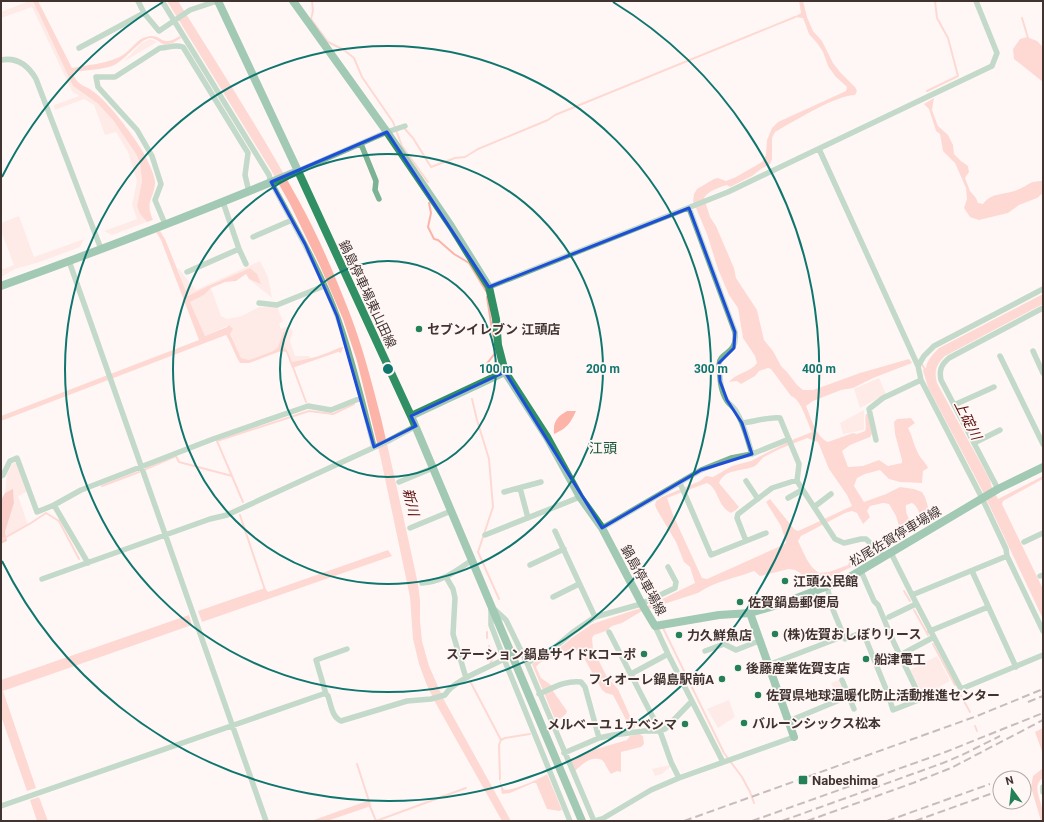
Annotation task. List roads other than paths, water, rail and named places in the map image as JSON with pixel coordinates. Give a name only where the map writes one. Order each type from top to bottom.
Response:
[{"type":"main road","name":"鍋島停車場東山田線","points":[[218,1],[411,416]]},
{"type":"main road","points":[[293,1],[397,128],[451,226],[489,287],[496,319],[498,345],[504,372],[411,416],[582,821]]},
{"type":"main road","points":[[1,286],[249,192],[298,171]]},
{"type":"main road","name":"鍋島停車場線","points":[[504,372],[547,437],[580,497],[602,528],[643,607],[655,626],[719,616],[750,613]]},
{"type":"main road","points":[[998,489],[1043,467]]},
{"type":"main road","name":"松尾佐賀停車場線","points":[[750,613],[784,603],[848,578],[998,489]]},
{"type":"main road","points":[[750,613],[794,737]]},
{"type":"street","points":[[138,1],[144,14],[159,31],[187,12],[218,1]]},
{"type":"street","points":[[162,1],[273,181],[305,244],[337,316],[349,349],[375,447]]},
{"type":"street","points":[[489,287],[728,192],[992,66],[997,53],[976,1]]},
{"type":"street","points":[[79,48],[144,14]]},
{"type":"street","points":[[165,224],[155,200],[161,184],[152,156],[137,130],[98,87],[96,77],[115,77],[160,48],[168,48],[176,45],[183,47],[248,153],[244,175],[249,192]]},
{"type":"street","points":[[1,60],[15,60],[24,64],[36,79],[101,249]]},
{"type":"street","points":[[298,171],[397,128]]},
{"type":"street","points":[[361,144],[376,182],[375,190],[379,199]]},
{"type":"street","points":[[819,149],[918,366],[921,380],[982,498],[1006,549],[1007,556],[1043,631]]},
{"type":"street","points":[[223,202],[239,249],[246,264]]},
{"type":"street","points":[[692,207],[735,332],[736,340],[734,348],[721,359],[719,363],[720,381],[723,393],[737,412],[742,423],[752,454]]},
{"type":"street","points":[[253,237],[292,220]]},
{"type":"street","points":[[187,272],[239,249]]},
{"type":"street","points":[[69,261],[266,821]]},
{"type":"street","points":[[259,303],[277,305],[324,286]]},
{"type":"street","points":[[918,366],[924,356],[934,346],[1043,289]]},
{"type":"street","points":[[998,489],[941,380],[939,372],[943,364],[949,358],[1043,308]]},
{"type":"street","points":[[1033,351],[1043,372]]},
{"type":"street","points":[[1000,356],[1043,444]]},
{"type":"street","points":[[876,440],[869,409],[883,398],[921,380]]},
{"type":"street","points":[[954,405],[994,387]]},
{"type":"street","points":[[1,476],[3,475],[10,461],[17,458],[37,512],[54,505],[81,490],[213,439],[308,406],[331,410],[362,398]]},
{"type":"street","points":[[742,423],[774,416],[780,418],[799,464],[797,480],[802,490],[827,524],[835,539],[839,542],[844,543],[866,539],[888,554],[912,595],[961,689],[1043,655]]},
{"type":"street","points":[[42,579],[210,519],[227,515],[388,441],[416,426]]},
{"type":"street","points":[[974,443],[1000,430]]},
{"type":"street","points":[[602,528],[681,484],[700,470],[731,458],[752,454],[790,442]]},
{"type":"street","points":[[399,482],[433,468]]},
{"type":"street","points":[[746,541],[737,518],[738,514],[772,488],[797,480]]},
{"type":"street","points":[[746,481],[758,499]]},
{"type":"street","points":[[504,492],[541,482]]},
{"type":"street","points":[[681,484],[711,555],[766,533]]},
{"type":"street","points":[[520,488],[528,518]]},
{"type":"street","points":[[788,498],[802,490]]},
{"type":"street","points":[[814,507],[831,494]]},
{"type":"street","points":[[485,535],[580,497]]},
{"type":"street","points":[[54,505],[88,563]]},
{"type":"street","points":[[410,528],[451,511]]},
{"type":"street","points":[[555,531],[595,618]]},
{"type":"street","points":[[1024,542],[1043,533]]},
{"type":"street","points":[[530,564],[564,549]]},
{"type":"street","points":[[912,595],[1007,556]]},
{"type":"street","points":[[422,583],[437,581],[446,577],[472,560]]},
{"type":"street","points":[[527,662],[554,648],[573,632],[595,618],[643,607],[675,588],[676,582],[668,567]]},
{"type":"street","points":[[972,570],[1016,667]]},
{"type":"street","points":[[827,585],[831,605],[845,639],[863,632],[893,710],[921,699],[861,571]]},
{"type":"street","points":[[446,577],[453,589],[455,598],[453,634],[466,678]]},
{"type":"street","points":[[553,596],[579,584]]},
{"type":"street","points":[[889,617],[916,604]]},
{"type":"street","points":[[491,606],[491,625],[570,821]]},
{"type":"street","points":[[491,606],[506,620],[527,662],[564,753],[594,821],[602,819],[651,790],[679,778],[794,737]]},
{"type":"street","points":[[930,631],[988,606]]},
{"type":"street","points":[[655,626],[692,701],[727,761]]},
{"type":"street","points":[[609,632],[660,731],[671,762],[679,778]]},
{"type":"street","points":[[768,665],[844,636]]},
{"type":"street","points":[[904,653],[934,637]]},
{"type":"street","points":[[704,651],[724,644],[736,650],[760,641]]},
{"type":"street","points":[[346,649],[316,660],[334,715],[336,719],[341,721],[407,700],[432,699],[445,695],[448,690],[466,678],[475,675],[504,659]]},
{"type":"street","points":[[631,674],[668,654]]},
{"type":"street","points":[[842,680],[854,709]]},
{"type":"street","points":[[540,693],[561,684],[573,681],[581,682],[585,687],[599,738]]},
{"type":"street","points":[[1,806],[326,694]]},
{"type":"street","points":[[789,721],[849,696]]},
{"type":"street","points":[[564,753],[599,738],[644,731],[660,731],[665,729],[692,701]]},
{"type":"street","points":[[1043,787],[1043,792]]},
{"type":"waterway","points":[[312,1],[313,11],[311,19],[328,42],[344,50],[354,58],[362,77],[393,122],[402,146],[428,182]]},
{"type":"waterway","points":[[927,91],[958,76],[948,38],[937,18],[935,1]]},
{"type":"waterway","points":[[404,128],[413,138],[431,167],[455,158],[465,157],[478,149],[548,120],[555,115],[795,17]]},
{"type":"waterway","points":[[1022,18],[1028,38]]},
{"type":"waterway","points":[[429,203],[431,213],[428,227],[434,239],[438,240],[454,254],[469,263],[486,291]]},
{"type":"waterway","points":[[487,297],[493,336]]},
{"type":"waterway","points":[[484,370],[485,366],[496,350]]},
{"type":"waterway","points":[[921,363],[926,371]]},
{"type":"waterway","points":[[293,367],[306,402]]},
{"type":"waterway","points":[[472,399],[489,459],[493,507],[478,552],[499,599]]},
{"type":"waterway","points":[[243,502],[217,441],[309,411],[333,414],[354,404]]},
{"type":"waterway","points":[[146,469],[176,456],[179,462],[232,476]]},
{"type":"waterway","points":[[102,486],[139,472]]},
{"type":"waterway","points":[[1,540],[46,513],[59,521],[79,559]]},
{"type":"waterway","points":[[240,515],[265,590]]},
{"type":"waterway","points":[[904,591],[910,601]]},
{"type":"waterway","points":[[914,610],[928,635]]},
{"type":"waterway","points":[[663,628],[724,753],[742,777],[754,803]]},
{"type":"waterway","points":[[487,632],[487,638]]},
{"type":"waterway","points":[[933,644],[955,685]]},
{"type":"waterway","points":[[489,646],[493,658],[490,664]]},
{"type":"waterway","points":[[470,681],[501,740]]},
{"type":"waterway","points":[[960,694],[970,712]]},
{"type":"waterway","points":[[975,726],[977,731]]},
{"type":"waterway","points":[[500,779],[499,745],[501,740],[530,734]]},
{"type":"waterway","points":[[357,764],[369,804],[376,821],[466,788]]},
{"type":"railway","points":[[684,821],[977,716],[1043,689]]},
{"type":"railway","points":[[1028,702],[1043,696]]},
{"type":"railway","points":[[752,821],[943,753],[1043,713]]},
{"type":"railway","points":[[807,821],[951,768],[1043,720]]},
{"type":"railway","points":[[782,821],[943,763],[1000,736]]},
{"type":"railway","points":[[887,821],[990,784]]},
{"type":"railway","points":[[915,821],[992,793]]},
{"type":"place","name":"セブンイレブン 江頭店","points":[[419,329]]},
{"type":"place","name":"江頭公民館","points":[[785,581]]},
{"type":"place","name":"佐賀鍋島郵便局","points":[[740,602]]},
{"type":"place","name":"(株)佐賀おしぼりリース","points":[[775,634]]},
{"type":"place","name":"力久鮮魚店","points":[[679,635]]},
{"type":"place","name":"ステーション鍋島サイドKコーポ","points":[[644,654]]},
{"type":"place","name":"船津電工","points":[[866,659]]},
{"type":"place","name":"後藤産業佐賀支店","points":[[738,668]]},
{"type":"place","name":"フィオーレ鍋島駅前A","points":[[722,679]]},
{"type":"place","name":"佐賀県地球温暖化防止活動推進センター","points":[[758,695]]},
{"type":"place","name":"バルーンシックス松本","points":[[744,723]]},
{"type":"place","name":"メルベーユ１ナベシマ","points":[[685,724]]},
{"type":"place","name":"Nabeshima","points":[[803,780]]},
{"type":"district","name":"江頭","points":[[603,448]]},
{"type":"water label","name":"上碇川","points":[[968,420]]},
{"type":"water label","name":"新川","points":[[411,502]]}]
